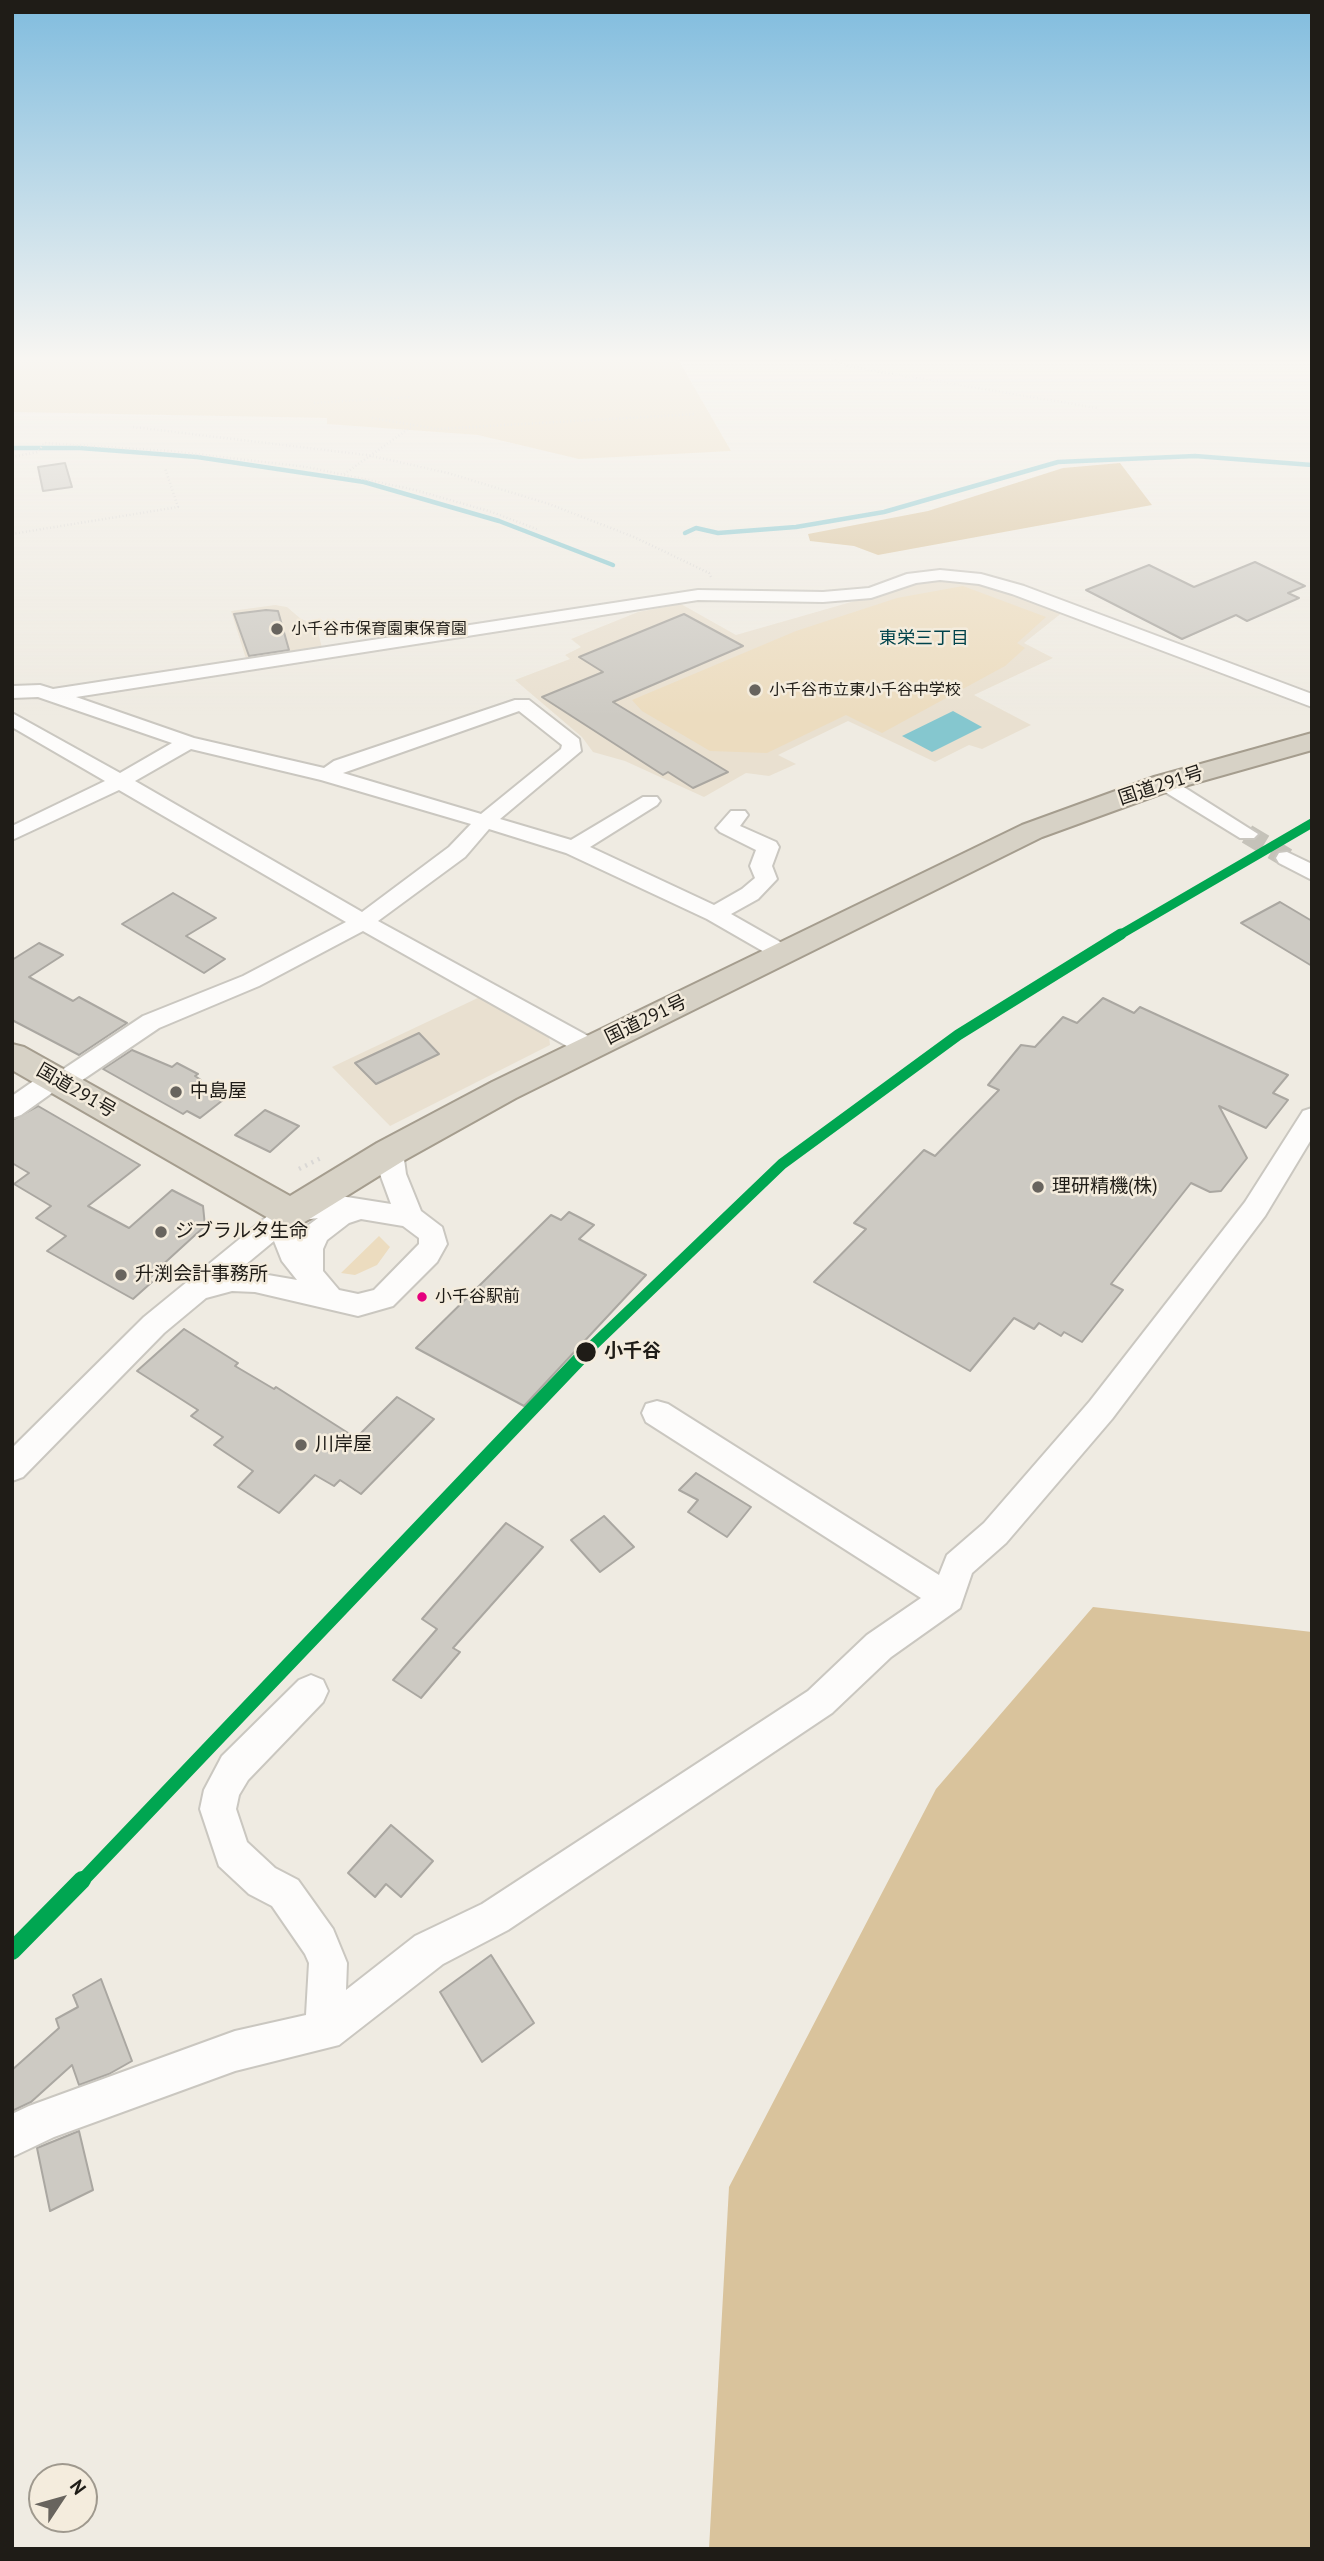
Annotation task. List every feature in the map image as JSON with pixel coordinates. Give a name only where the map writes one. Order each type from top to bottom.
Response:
[{"type":"highway","name":"国道291号","points":[[12,1055],[290,1213],[390,1152],[590,1048],[780,952],[1032,831],[1164,783],[1312,741]]},
{"type":"street","points":[[51,695],[181,673],[711,595],[823,597],[871,593],[926,576],[981,579],[1038,597],[1312,701]]},
{"type":"street","points":[[12,692],[40,691],[188,742],[327,775],[574,848],[715,914],[780,952]]},
{"type":"street","points":[[12,1109],[151,1022],[251,981],[363,922],[457,852],[485,821],[571,751],[572,743],[522,704],[341,765],[327,775]]},
{"type":"street","points":[[12,719],[363,922],[590,1048]]},
{"type":"street","points":[[12,834],[119,782],[188,742]]},
{"type":"street","points":[[1164,783],[1247,834]]},
{"type":"street","points":[[574,848],[650,801]]},
{"type":"street","points":[[715,914],[750,894],[766,879],[761,866],[768,847],[727,828],[738,815]]},
{"type":"street","points":[[1287,858],[1312,874]]},
{"type":"street","points":[[12,2137],[43,2120],[236,2051],[325,2031],[429,1951],[495,1917],[820,1702],[880,1646],[948,1598],[958,1565],[995,1532],[1101,1410],[1255,1209],[1310,1122]]},
{"type":"street","points":[[195,1290],[232,1280],[255,1282],[358,1305],[383,1298],[427,1255],[433,1244],[432,1234],[411,1217],[393,1174],[390,1152]]},
{"type":"street","points":[[12,1468],[154,1325],[290,1213],[334,1205],[411,1217]]},
{"type":"street","points":[[309,1276],[309,1249],[316,1234],[339,1216],[362,1209]]},
{"type":"street","points":[[290,1213],[288,1240],[292,1254],[330,1299]]},
{"type":"street","points":[[657,1413],[948,1598]]},
{"type":"street","points":[[311,1691],[235,1768],[222,1790],[218,1810],[222,1831],[232,1853],[262,1881],[285,1892],[320,1942],[328,1963],[325,2031]]},
{"type":"path","points":[[12,534],[178,507],[169,479]]},
{"type":"path","points":[[361,479],[466,505],[539,530]]},
{"type":"path","points":[[462,479],[501,488],[634,537],[709,573],[714,584],[711,595]]},
{"type":"shaded area","points":[[1030,479],[1132,479],[1152,505],[878,555],[854,546],[810,541],[808,534],[928,511]]},
{"type":"shaded area","name":"小千谷市立東小千谷中学校","points":[[928,580],[986,585],[1063,612],[1024,643],[1053,658],[974,695],[1031,725],[982,749],[969,745],[935,762],[848,721],[778,755],[796,764],[769,776],[746,773],[704,797],[625,761],[593,752],[582,737],[515,680],[570,659],[565,655],[581,647],[571,639],[638,612],[681,604],[736,635]]},
{"type":"shaded area","points":[[963,586],[1046,617],[1017,643],[1025,648],[1005,666],[882,733],[846,715],[767,753],[710,751],[642,711],[632,700],[796,631],[897,598]]},
{"type":"shaded area","name":"小千谷市保育園東保育園","points":[[275,605],[287,607],[301,619],[316,624],[323,652],[247,662],[231,611]]},
{"type":"shaded area","points":[[482,996],[549,1037],[550,1045],[390,1126],[332,1067]]},
{"type":"shaded area","points":[[379,1236],[390,1247],[377,1265],[355,1275],[341,1273]]},
{"type":"shaded area","points":[[1093,1607],[1312,1632],[1312,2549],[709,2549],[729,2187],[936,1789]]},
{"type":"water","points":[[953,711],[982,727],[932,752],[902,736]]},
{"type":"building","points":[[40,479],[70,479],[72,487],[43,491]]},
{"type":"building","points":[[1255,562],[1305,586],[1288,593],[1299,598],[1247,621],[1236,615],[1182,639],[1086,590],[1149,565],[1194,587]]},
{"type":"building","points":[[278,611],[289,650],[249,656],[234,614]]},
{"type":"building","points":[[684,614],[743,646],[613,702],[728,772],[693,788],[668,772],[663,775],[542,697],[603,672],[579,657]]},
{"type":"building","points":[[173,893],[216,918],[186,936],[225,959],[204,973],[122,924]]},
{"type":"building","points":[[1280,902],[1312,921],[1312,966],[1241,923]]},
{"type":"building","points":[[39,943],[63,955],[29,977],[73,1001],[79,997],[127,1023],[79,1055],[12,1020],[12,960]]},
{"type":"building","name":"理研精機(株)","points":[[1103,998],[1134,1013],[1140,1007],[1288,1075],[1273,1093],[1288,1100],[1266,1128],[1219,1106],[1247,1158],[1221,1191],[1210,1192],[1191,1183],[1111,1284],[1123,1290],[1082,1342],[1064,1332],[1061,1336],[1039,1323],[1034,1329],[1014,1318],[970,1371],[814,1282],[866,1229],[854,1223],[924,1150],[935,1156],[999,1090],[988,1085],[1021,1045],[1035,1047],[1063,1017],[1077,1023]]},
{"type":"building","points":[[419,1033],[439,1054],[376,1084],[355,1063]]},
{"type":"building","points":[[132,1050],[172,1067],[177,1063],[198,1074],[195,1076],[201,1080],[194,1085],[223,1100],[200,1118],[187,1111],[183,1114],[103,1069]]},
{"type":"building","points":[[38,1106],[140,1165],[88,1206],[129,1228],[172,1190],[203,1206],[205,1226],[158,1269],[148,1280],[152,1282],[133,1299],[47,1251],[66,1236],[36,1218],[51,1206],[14,1184],[29,1173],[12,1163],[12,1120]]},
{"type":"building","points":[[265,1110],[299,1126],[270,1152],[235,1135]]},
{"type":"building","points":[[569,1212],[594,1225],[579,1239],[646,1275],[524,1406],[416,1348],[551,1215],[561,1220]]},
{"type":"building","points":[[184,1329],[238,1363],[235,1366],[274,1389],[276,1387],[356,1438],[397,1397],[434,1419],[361,1494],[340,1480],[334,1486],[315,1475],[279,1513],[238,1487],[253,1471],[214,1445],[223,1437],[191,1416],[198,1410],[137,1371]]},
{"type":"building","points":[[696,1473],[751,1507],[727,1537],[688,1512],[698,1500],[679,1490]]},
{"type":"building","points":[[604,1516],[634,1547],[600,1572],[571,1540]]},
{"type":"building","points":[[506,1523],[543,1547],[453,1648],[460,1652],[421,1698],[393,1680],[437,1629],[422,1619]]},
{"type":"building","points":[[391,1825],[433,1861],[401,1897],[386,1884],[375,1897],[348,1873]]},
{"type":"building","points":[[491,1955],[534,2023],[482,2062],[440,1992]]},
{"type":"building","points":[[101,1979],[132,2061],[109,2074],[79,2085],[72,2065],[31,2102],[12,2111],[12,2070],[59,2028],[56,2019],[78,2007],[73,1995]]},
{"type":"building","points":[[79,2131],[93,2190],[50,2211],[37,2148]]},
{"type":"waterway","points":[[341,479],[364,482],[499,521],[613,565]]},
{"type":"waterway","points":[[685,533],[696,528],[718,533],[796,527],[884,512],[1001,479]]},
{"type":"tunnel","points":[[1247,834],[1287,858]]},
{"type":"transit line","points":[[12,1951],[154,1808],[600,1337],[782,1164],[958,1035],[1133,927],[1312,823]]},
{"type":"place","name":"小千谷市保育園東保育園","points":[[277,629]]},
{"type":"place","name":"小千谷市立東小千谷中学校","points":[[755,690]]},
{"type":"place","name":"中島屋","points":[[176,1092]]},
{"type":"place","name":"理研精機(株)","points":[[1038,1187]]},
{"type":"place","name":"ジブラルタ生命","points":[[161,1232]]},
{"type":"place","name":"升渕会計事務所","points":[[121,1275]]},
{"type":"place","name":"小千谷駅前","points":[[422,1297]]},
{"type":"place","name":"小千谷","points":[[586,1352]]},
{"type":"place","name":"川岸屋","points":[[301,1445]]},
{"type":"district","name":"東栄三丁目","points":[[924,639]]}]
